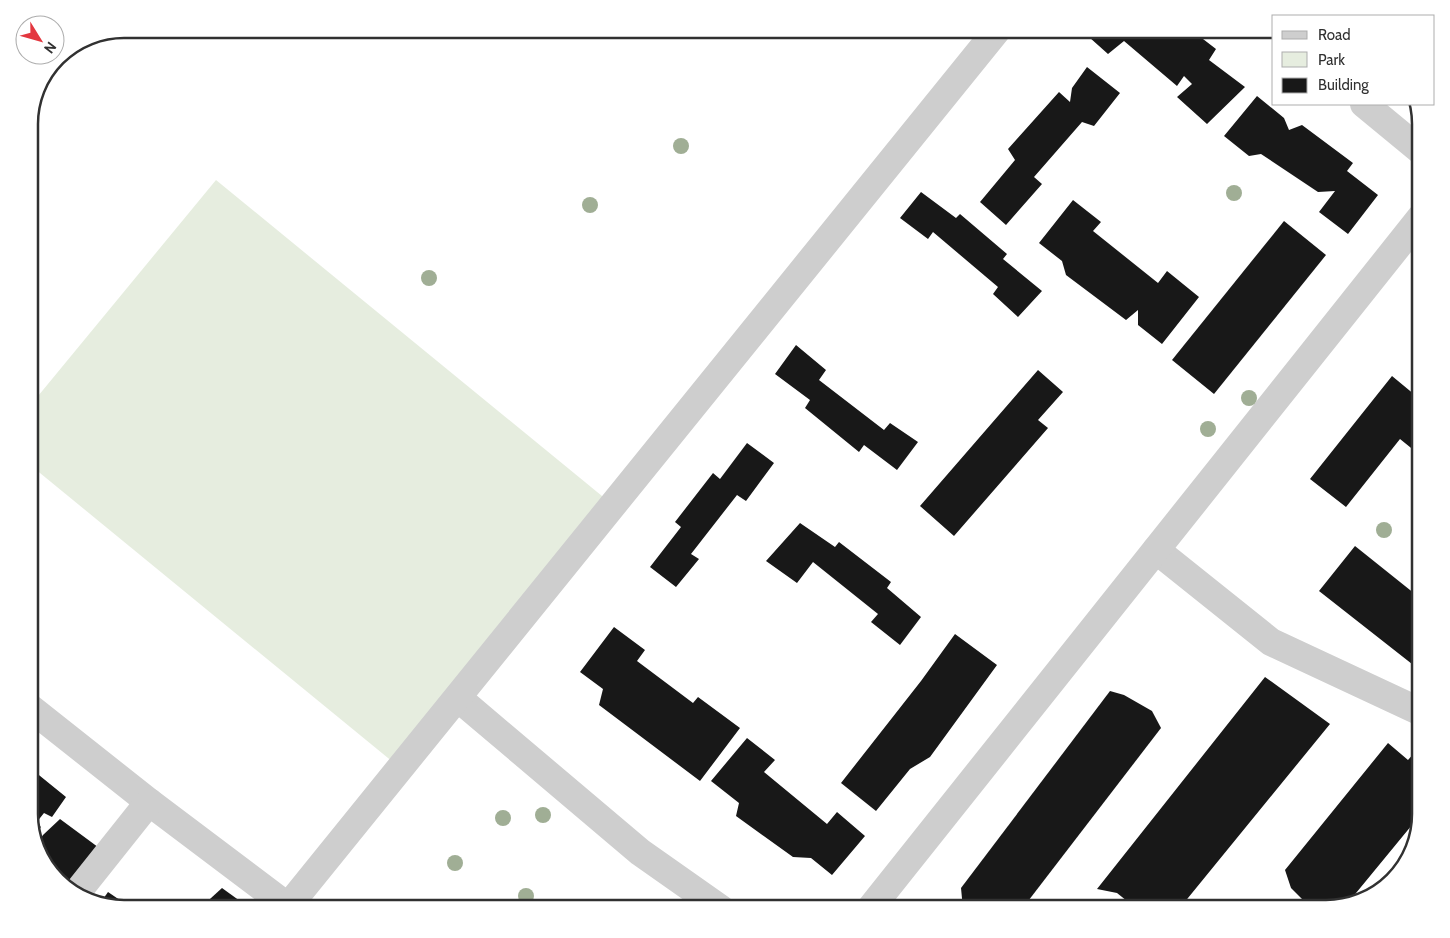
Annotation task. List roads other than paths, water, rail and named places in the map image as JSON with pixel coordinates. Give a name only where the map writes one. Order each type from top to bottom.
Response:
[{"type":"street","points":[[295,900],[991,38]]},
{"type":"street","points":[[1365,105],[1412,144]]},
{"type":"street","points":[[877,900],[1412,228]]},
{"type":"street","points":[[1156,550],[1271,642],[1412,708]]},
{"type":"street","points":[[458,698],[640,852],[708,900]]},
{"type":"street","points":[[38,714],[276,900]]},
{"type":"street","points":[[80,889],[149,802]]}]
